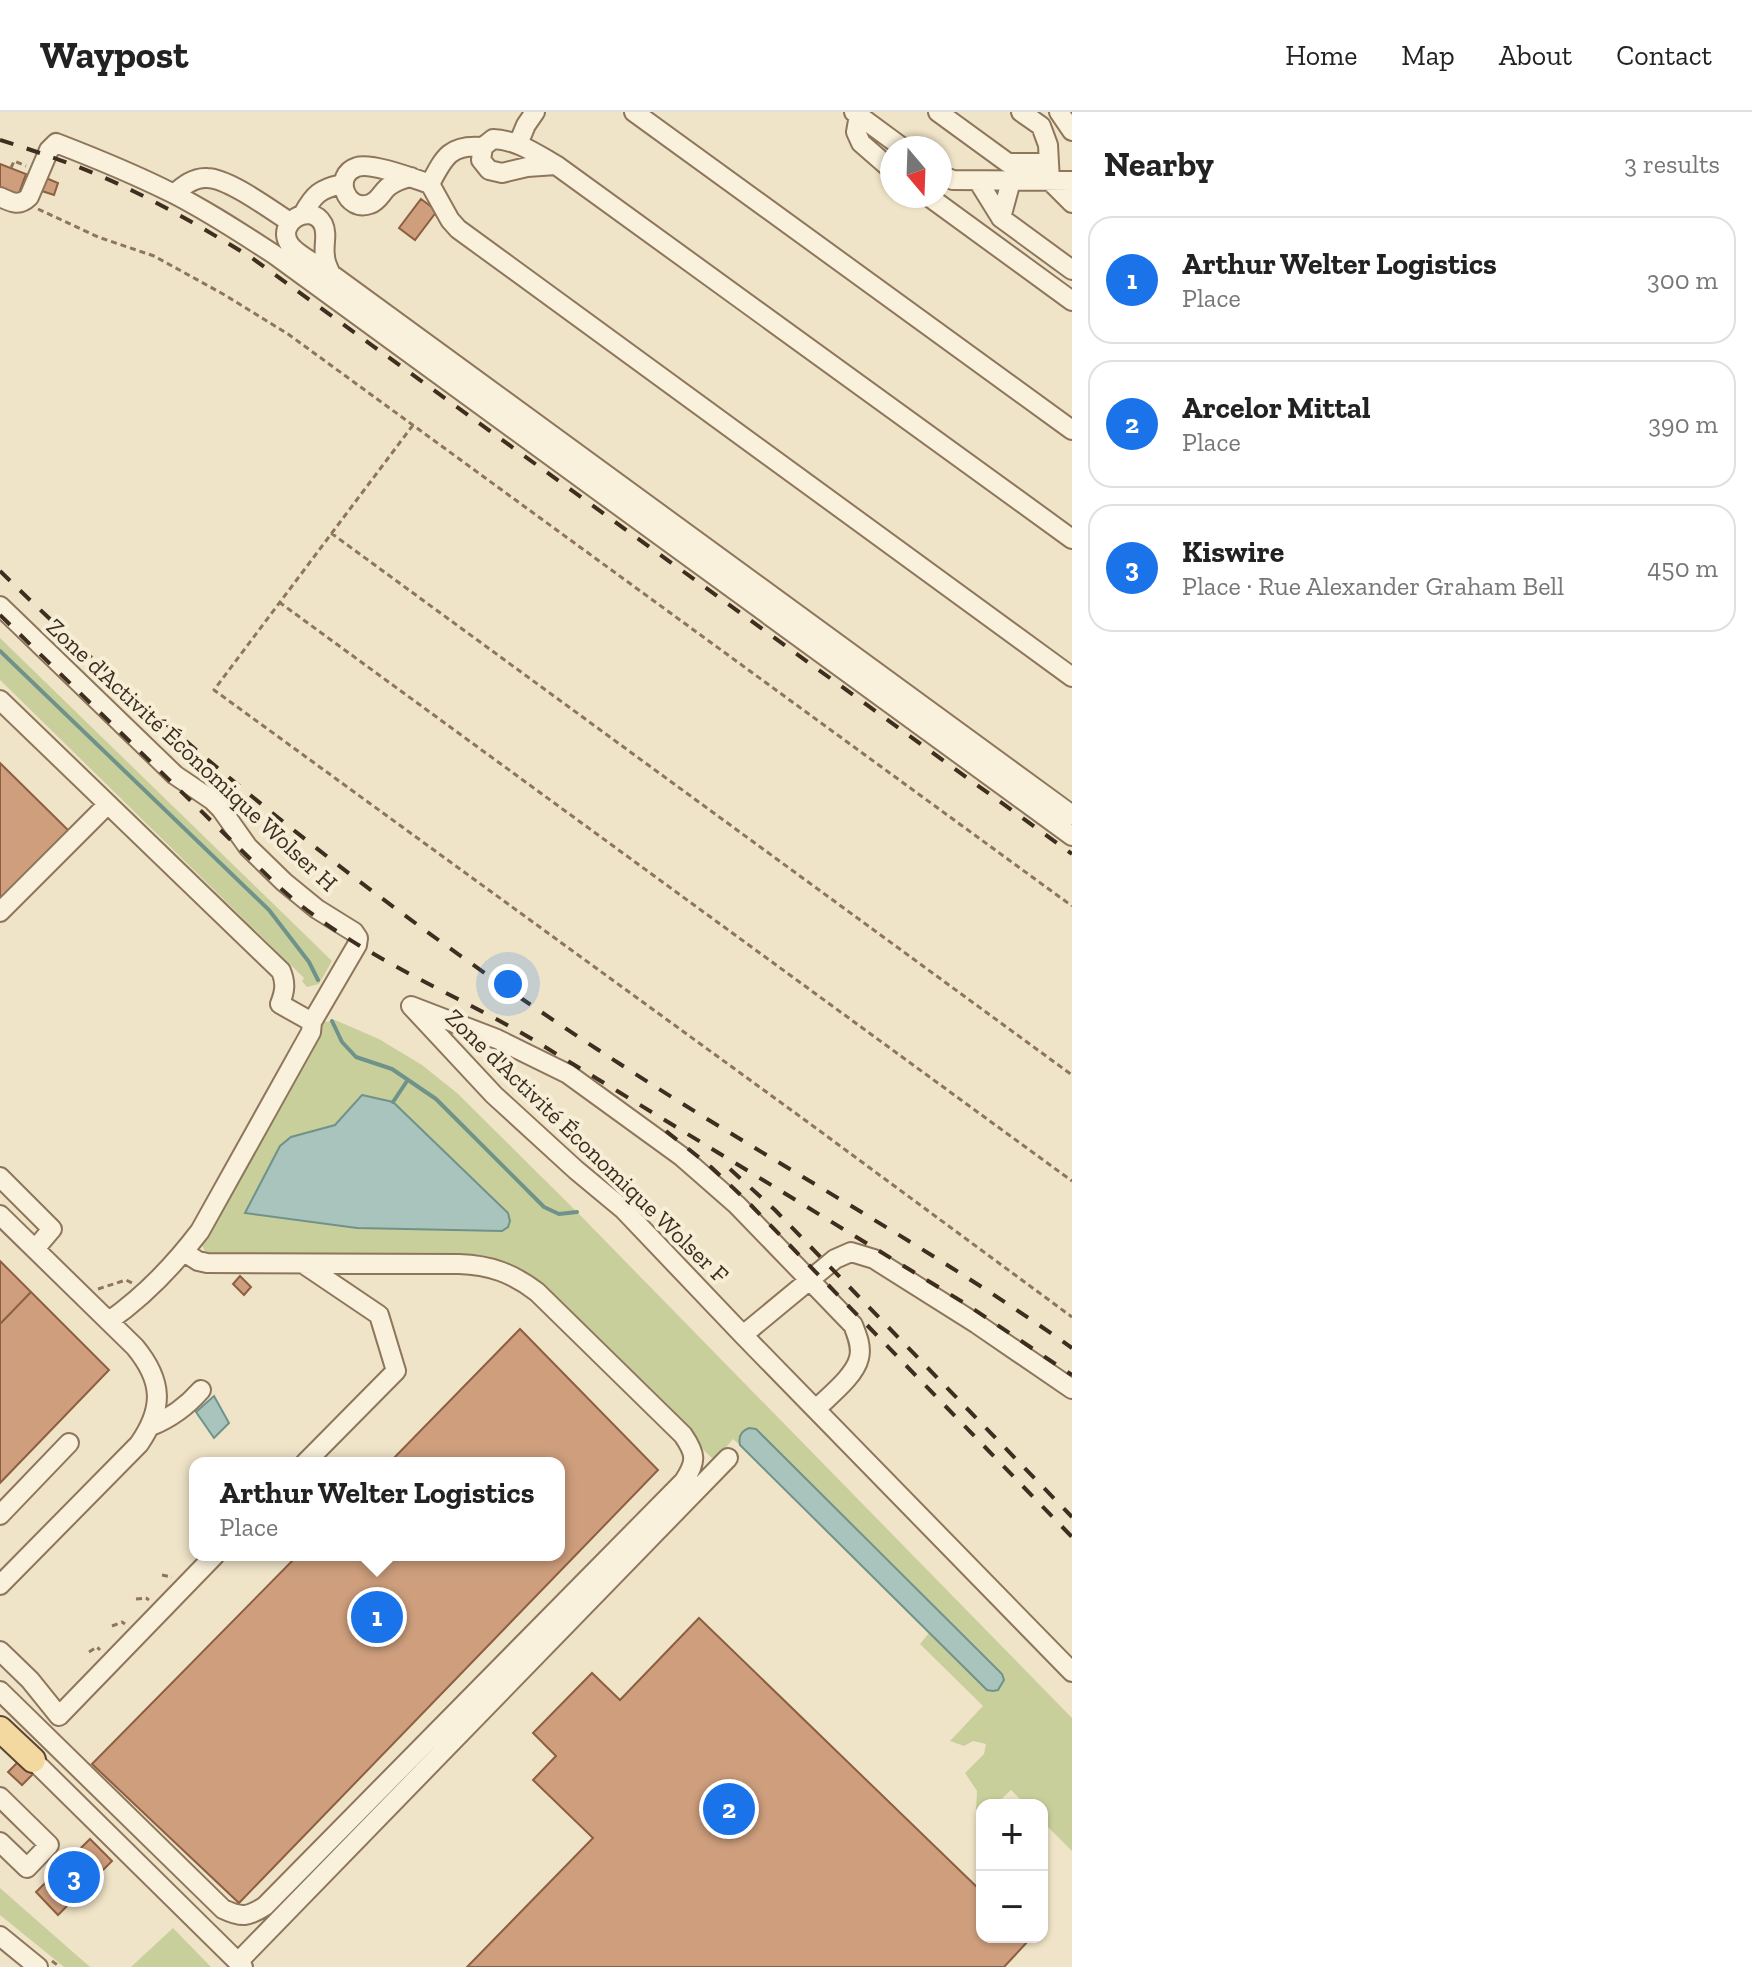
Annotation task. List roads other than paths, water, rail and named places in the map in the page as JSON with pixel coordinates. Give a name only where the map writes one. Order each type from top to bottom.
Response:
[{"type":"main road","points":[[0,1729],[33,1760]]},
{"type":"lane","points":[[518,144],[535,112]]},
{"type":"lane","points":[[634,112],[1072,430]]},
{"type":"lane","points":[[938,112],[1008,163],[1049,172],[1072,181]]},
{"type":"lane","points":[[1021,112],[1041,126],[1048,145],[1049,172],[1072,203]]},
{"type":"lane","points":[[1059,112],[1072,131]]},
{"type":"lane","points":[[856,114],[886,136]]},
{"type":"lane","points":[[856,114],[856,132],[861,143],[880,160]]},
{"type":"lane","points":[[556,165],[502,173],[489,170],[481,160],[483,147],[493,139],[506,140],[556,165],[1072,539]]},
{"type":"lane","points":[[0,197],[16,204],[23,203],[29,197],[49,150],[56,143],[174,194],[217,218],[275,255],[1072,836]]},
{"type":"lane","points":[[430,184],[451,152],[466,145],[483,147]]},
{"type":"lane","points":[[411,177],[398,180],[379,199],[368,205],[355,205],[346,197],[342,184],[347,172],[358,166],[388,171],[411,177],[430,184],[450,220],[481,247],[1072,677]]},
{"type":"lane","points":[[952,180],[1011,181],[1049,172]]},
{"type":"lane","points":[[174,194],[188,183],[205,177],[221,180],[297,218],[311,215],[319,219],[324,225],[325,260],[331,274]]},
{"type":"lane","points":[[978,181],[1001,218],[1072,270]]},
{"type":"lane","points":[[1001,218],[1011,181]]},
{"type":"lane","points":[[342,184],[326,187],[313,197],[286,235],[292,247],[1072,815]]},
{"type":"lane","points":[[944,208],[1072,301]]},
{"type":"lane","name":"Zone d'Activité Économique Wolser H","points":[[0,606],[175,775],[212,800],[248,847],[284,882],[358,938],[357,945],[314,1019],[311,1032],[200,1231],[184,1252],[109,1321]]},
{"type":"lane","points":[[0,700],[281,971],[285,988],[280,1004],[314,1019]]},
{"type":"lane","points":[[0,912],[108,804]]},
{"type":"lane","name":"Zone d'Activité Économique Wolser F","points":[[816,1409],[848,1378],[859,1358],[859,1340],[853,1325],[737,1205],[681,1156],[568,1074],[497,1039],[411,1006],[494,1095],[623,1209],[743,1335],[1072,1672]]},
{"type":"lane","points":[[0,1177],[52,1229],[35,1249]]},
{"type":"lane","points":[[0,1215],[149,1364],[156,1384],[157,1405],[151,1426],[139,1444],[0,1585]]},
{"type":"lane","points":[[0,1691],[223,1909],[237,1916],[252,1914],[265,1906],[684,1481],[693,1466],[693,1449],[683,1435],[548,1302],[520,1279],[501,1270],[480,1265],[207,1263],[184,1252]]},
{"type":"lane","points":[[743,1335],[835,1259],[851,1252],[874,1259],[1072,1389]]},
{"type":"lane","points":[[305,1265],[379,1315],[396,1371],[311,1457]]},
{"type":"lane","points":[[151,1426],[190,1403],[201,1390]]},
{"type":"lane","points":[[0,1515],[69,1443]]},
{"type":"lane","points":[[33,1760],[240,1965],[728,1458]]},
{"type":"lane","points":[[0,1651],[30,1680],[59,1716],[209,1561]]},
{"type":"lane","points":[[0,1797],[49,1845],[27,1868],[0,1842]]},
{"type":"lane","points":[[0,1936],[38,1967]]},
{"type":"water","points":[[362,1095],[393,1102],[508,1213],[508,1227],[502,1231],[357,1228],[245,1213],[280,1146],[291,1137],[335,1125]]},
{"type":"water","points":[[214,1396],[229,1423],[214,1438],[196,1412]]},
{"type":"water","points":[[749,1428],[756,1429],[1002,1674],[1004,1680],[998,1690],[987,1690],[740,1445],[741,1434]]},
{"type":"waterway","points":[[0,651],[269,910],[309,962],[318,980]]},
{"type":"waterway","points":[[332,1021],[342,1042],[356,1057],[392,1069],[436,1099],[544,1207],[559,1214],[577,1212]]},
{"type":"waterway","points":[[393,1102],[407,1081]]},
{"type":"railway","points":[[0,140],[117,183],[252,258],[1072,854]]},
{"type":"railway","points":[[0,571],[145,706],[221,771],[456,953],[620,1064],[905,1238],[1072,1348]]},
{"type":"railway","points":[[0,615],[277,885],[336,931],[532,1039],[966,1304],[1072,1375]]},
{"type":"railway","points":[[666,1131],[746,1200],[1072,1537]]},
{"type":"railway","points":[[730,1169],[775,1210],[1072,1517]]},
{"type":"place","name":"Arthur Welter Logistics","points":[[377,1617]]},
{"type":"place","name":"Arcelor Mittal","points":[[729,1809]]},
{"type":"place","name":"Kiswire","points":[[74,1877]]}]
